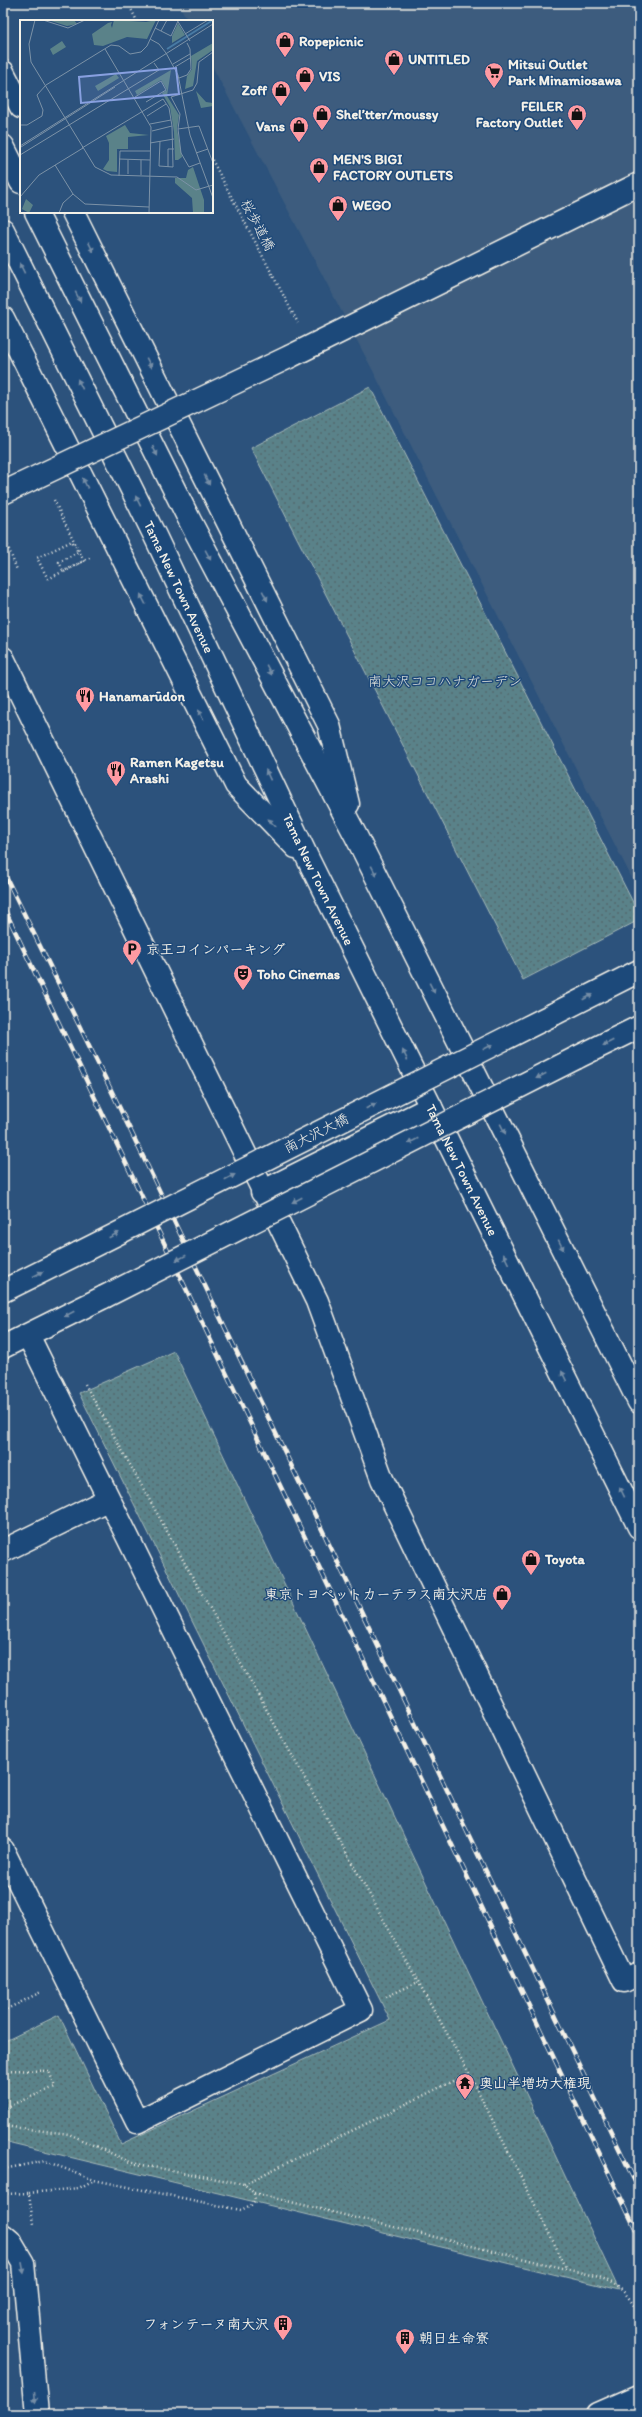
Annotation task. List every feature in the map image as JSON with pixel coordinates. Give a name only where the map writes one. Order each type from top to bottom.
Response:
[{"type":"street","points":[[3,72],[20,105]]},
{"type":"street","points":[[3,146],[20,180]]},
{"type":"street","points":[[3,493],[291,356],[639,184]]},
{"type":"street","points":[[36,213],[190,521],[356,836],[639,1402]]},
{"type":"street","points":[[73,213],[329,725],[356,836]]},
{"type":"street","name":"Tama New Town Avenue","points":[[3,230],[155,536],[309,861],[639,1527]]},
{"type":"street","points":[[3,318],[236,785],[309,861]]},
{"type":"street","points":[[3,658],[262,1192],[317,1301],[382,1479],[624,1981],[639,1974]]},
{"type":"street","name":"南大沢大橋","points":[[3,1291],[639,971]]},
{"type":"street","points":[[3,1347],[639,1027]]},
{"type":"street","points":[[262,1192],[431,1107]]},
{"type":"street","points":[[3,1850],[137,2122],[361,2010],[28,1335]]},
{"type":"street","points":[[3,1551],[109,1499]]},
{"type":"street","points":[[3,2235],[10,2241],[23,2263],[37,2414]]},
{"type":"street","points":[[598,2414],[639,2396]]},
{"type":"path","points":[[128,3],[136,20]]},
{"type":"path","name":"桜歩道橋","points":[[213,162],[287,300]]},
{"type":"path","points":[[64,521],[84,561],[48,579],[37,558],[72,541],[78,552],[59,562],[64,572],[98,553]]},
{"type":"path","points":[[3,534],[17,570]]},
{"type":"path","points":[[81,1376],[469,2073],[567,2269]]},
{"type":"path","points":[[3,2011],[67,1979]]},
{"type":"path","points":[[361,2010],[418,1982]]},
{"type":"path","points":[[3,2070],[49,2071],[55,2087],[6,2107],[3,2110]]},
{"type":"path","points":[[244,2184],[469,2073]]},
{"type":"path","points":[[3,2126],[69,2134],[132,2163],[244,2184],[254,2193],[567,2269],[613,2282],[630,2296],[639,2315]]},
{"type":"path","points":[[3,2169],[45,2161],[94,2180],[241,2210],[251,2205],[255,2200],[254,2193]]},
{"type":"path","points":[[29,2193],[79,2188],[94,2180]]},
{"type":"shaded area","points":[[178,3],[639,3],[639,892],[372,369],[213,68],[213,20],[187,20]]},
{"type":"green space","name":"南大沢ココハナガーデン","points":[[370,387],[639,914],[639,920],[523,980],[251,448]]},
{"type":"green space","points":[[174,1351],[619,2290],[3,2141],[3,2042],[59,2015],[121,2144],[390,2020],[79,1393]]},
{"type":"railway","points":[[3,871],[112,1092],[639,2190]]},
{"type":"railway","points":[[3,906],[639,2236]]},
{"type":"place","name":"Ropepicnic","points":[[285,58]]},
{"type":"place","name":"UNTITLED","points":[[394,76]]},
{"type":"place","name":"Mitsui Outlet Park Minamiosawa","points":[[494,89]]},
{"type":"place","name":"VIS","points":[[305,93]]},
{"type":"place","name":"Zoff","points":[[281,107]]},
{"type":"place","name":"Shel’tter/moussy","points":[[322,131]]},
{"type":"place","name":"FEILER Factory Outlet","points":[[577,131]]},
{"type":"place","name":"Vans","points":[[299,143]]},
{"type":"place","name":"MEN'S BIGI FACTORY OUTLETS","points":[[319,184]]},
{"type":"place","name":"WEGO","points":[[338,222]]},
{"type":"place","name":"Hanamarūdon","points":[[85,713]]},
{"type":"place","name":"Ramen Kagetsu Arashi","points":[[116,787]]},
{"type":"place","name":"京王コインパーキング","points":[[132,966]]},
{"type":"place","name":"Toho Cinemas","points":[[243,991]]},
{"type":"place","name":"Toyota","points":[[531,1576]]},
{"type":"place","name":"東京トヨペットカーテラス南大沢店","points":[[502,1611]]},
{"type":"place","name":"奥山半増坊大権現","points":[[465,2100]]},
{"type":"place","name":"フォンテーヌ南大沢","points":[[283,2341]]},
{"type":"place","name":"朝日生命寮","points":[[405,2355]]}]
